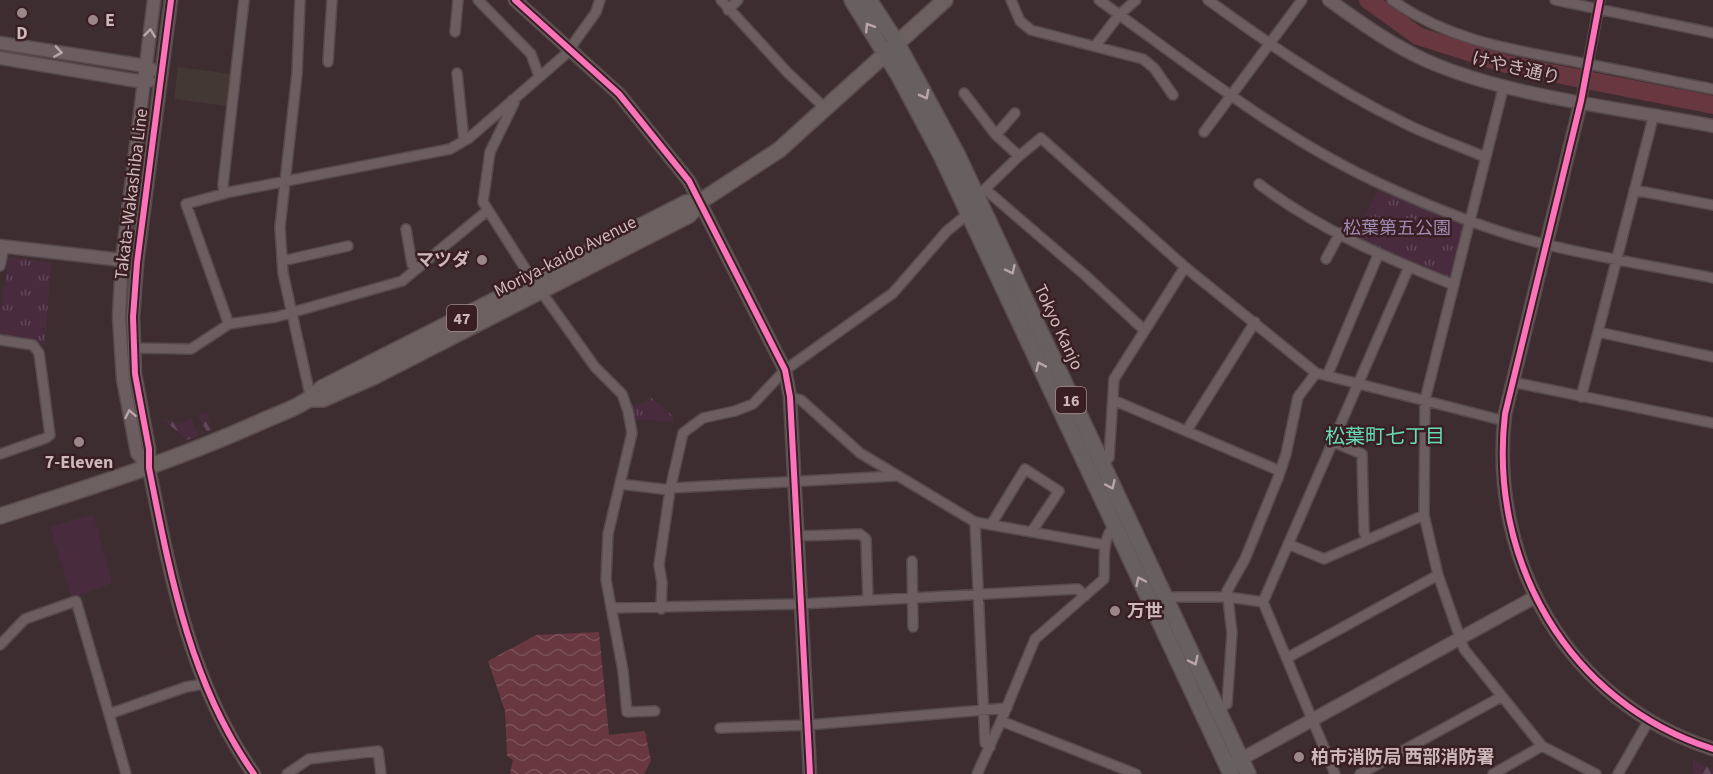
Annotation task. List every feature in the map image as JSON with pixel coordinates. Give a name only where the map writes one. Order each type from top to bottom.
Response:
[{"type":"highway","name":"Tokyo Kanjo","points":[[852,0],[892,48],[981,193],[1100,463],[1248,774]]},
{"type":"highway","name":"Tokyo Kanjo","points":[[869,0],[1229,770]]},
{"type":"main road","name":"Moriya-kaido Avenue","points":[[0,516],[66,497],[149,468],[240,432],[311,399],[322,388],[537,286],[686,203],[701,201],[763,162],[826,109],[945,0]]},
{"type":"street","name":"Takata-Wakashiba Line","points":[[149,468],[138,453],[123,379],[119,317],[122,260],[154,0]]},
{"type":"street","name":"Takata-Wakashiba Line","points":[[149,468],[149,449],[135,374],[137,263],[171,0]]},
{"type":"street","points":[[224,193],[222,185],[244,0]]},
{"type":"street","points":[[300,0],[299,51],[280,227],[282,261],[311,399]]},
{"type":"street","points":[[328,62],[332,0]]},
{"type":"street","points":[[455,32],[458,0]]},
{"type":"street","points":[[478,0],[531,54],[539,76]]},
{"type":"street","points":[[515,0],[619,94],[684,174],[701,201],[785,370],[790,397],[810,774]]},
{"type":"street","points":[[228,322],[186,204],[224,193],[450,149],[464,141],[568,50],[596,12],[600,0]]},
{"type":"street","points":[[721,0],[728,10],[826,109]]},
{"type":"street","points":[[728,10],[738,0]]},
{"type":"street","points":[[1011,0],[1020,21],[1031,30],[1143,59],[1154,68],[1173,96]]},
{"type":"street","points":[[1099,0],[1231,96],[1303,142],[1384,185],[1470,221],[1546,244],[1713,278]]},
{"type":"street","points":[[1095,45],[1119,15],[1136,0]]},
{"type":"street","points":[[1208,0],[1269,44],[1400,122],[1485,157]]},
{"type":"street","points":[[1204,132],[1302,0]]},
{"type":"street","name":"けやき通り","points":[[1329,0],[1380,36],[1459,74],[1504,85],[1582,97],[1713,126]]},
{"type":"street","points":[[1392,0],[1438,28],[1495,47],[1588,67],[1713,89]]},
{"type":"street","points":[[1555,0],[1599,5],[1713,33]]},
{"type":"street","points":[[1599,5],[1582,97],[1512,382],[1502,447],[1507,512],[1518,557],[1535,597],[1551,625],[1570,651],[1604,686],[1649,720],[1713,749]]},
{"type":"street","points":[[0,43],[146,66],[161,77]]},
{"type":"street","points":[[0,58],[144,82],[161,77]]},
{"type":"street","points":[[457,73],[464,141]]},
{"type":"street","points":[[1504,85],[1425,400],[1424,515],[1438,575],[1459,639],[1501,697],[1542,746],[1578,770],[1596,774]]},
{"type":"street","points":[[963,93],[996,135],[1019,156]]},
{"type":"street","points":[[512,100],[514,103],[490,152],[483,202],[537,286],[595,367],[622,394],[632,433],[608,534],[606,580],[623,671],[627,712],[655,711]]},
{"type":"street","points":[[996,135],[1016,113]]},
{"type":"street","points":[[1581,397],[1654,114]]},
{"type":"street","points":[[1143,329],[1086,276],[981,193],[990,182],[1041,138],[1185,267],[1316,373],[1505,421]]},
{"type":"street","points":[[1259,184],[1314,220],[1378,255],[1454,285]]},
{"type":"street","points":[[1634,190],[1713,205]]},
{"type":"street","points":[[134,348],[191,349],[229,324],[292,313],[402,281],[487,211]]},
{"type":"street","points":[[662,609],[659,565],[683,433],[703,418],[735,411],[753,404],[785,370],[893,293],[946,231],[969,213]]},
{"type":"street","points":[[405,229],[412,264],[417,269]]},
{"type":"street","points":[[1326,259],[1340,233]]},
{"type":"street","points":[[0,266],[2,246],[122,260]]},
{"type":"street","points":[[282,261],[348,246]]},
{"type":"street","points":[[1327,376],[1378,255]]},
{"type":"street","points":[[1100,463],[1109,458],[1114,379],[1143,329],[1185,267]]},
{"type":"street","points":[[1335,774],[1263,602],[1409,267]]},
{"type":"street","points":[[1187,430],[1255,322]]},
{"type":"street","points":[[1598,332],[1713,357]]},
{"type":"street","points":[[0,340],[33,345],[39,353],[43,394],[51,429],[50,435],[46,438],[0,454]]},
{"type":"street","points":[[1217,709],[1227,704],[1232,633],[1227,591],[1245,559],[1280,471],[1298,397],[1316,373]]},
{"type":"street","points":[[1512,382],[1713,423]]},
{"type":"street","points":[[790,397],[801,400],[860,453],[975,522],[992,523],[1105,545]]},
{"type":"street","points":[[1113,400],[1280,471]]},
{"type":"street","points":[[1333,442],[1362,454],[1364,532],[1367,540]]},
{"type":"street","points":[[149,468],[186,633],[204,684],[225,729],[254,774]]},
{"type":"street","points":[[992,523],[1025,469],[1059,491],[1032,531]]},
{"type":"street","points":[[620,484],[671,489],[896,476]]},
{"type":"street","points":[[1288,544],[1324,559],[1424,515]]},
{"type":"street","points":[[975,522],[980,592],[985,743],[990,747]]},
{"type":"street","points":[[990,774],[978,772],[1035,639],[1104,579],[1105,545],[1110,530],[1115,525]]},
{"type":"street","points":[[796,536],[860,534],[866,539],[868,599]]},
{"type":"street","points":[[912,561],[913,627]]},
{"type":"street","points":[[1287,658],[1438,575]]},
{"type":"street","points":[[611,608],[662,609],[800,604],[980,592],[1078,589],[1085,596]]},
{"type":"street","points":[[1163,597],[1228,597],[1263,602]]},
{"type":"street","points":[[1229,770],[1241,760],[1535,597]]},
{"type":"street","points":[[0,645],[24,619],[76,602],[126,774]]},
{"type":"street","points":[[109,714],[186,687],[204,684]]},
{"type":"street","points":[[1360,774],[1501,697]]},
{"type":"street","points":[[720,728],[808,724],[1007,708]]},
{"type":"street","points":[[1618,774],[1649,720]]},
{"type":"street","points":[[1001,721],[1137,774]]},
{"type":"street","points":[[1493,774],[1542,746]]},
{"type":"street","points":[[287,774],[316,757],[378,751],[381,774]]},
{"type":"shaded area","points":[[178,67],[231,74],[227,106],[174,99]]},
{"type":"green space","name":"松葉第五公園","points":[[1379,190],[1460,222],[1463,227],[1450,275],[1446,278],[1376,251],[1353,236]]},
{"type":"green space","points":[[9,257],[51,263],[45,344],[0,338],[0,313]]},
{"type":"green space","points":[[650,397],[673,416],[673,422],[634,419],[632,406],[645,402]]},
{"type":"green space","points":[[207,412],[211,430],[207,432],[198,415]]},
{"type":"green space","points":[[191,418],[198,436],[187,440],[163,419],[179,424]]},
{"type":"green space","points":[[93,514],[112,583],[72,598],[50,527]]},
{"type":"green space","points":[[1693,760],[1713,770],[1713,774],[1693,774]]},
{"type":"water","points":[[599,632],[609,735],[645,731],[651,761],[644,774],[510,774],[513,760],[507,756],[505,711],[488,661],[536,635]]},
{"type":"waterway","points":[[1368,0],[1418,36],[1506,64],[1713,105]]},
{"type":"cycle path","points":[[171,0],[137,263],[133,317],[135,374],[149,449],[149,468],[165,548],[185,627],[214,703],[232,739],[254,774]]},
{"type":"cycle path","points":[[515,0],[619,94],[689,181],[785,370],[790,397],[810,774]]},
{"type":"cycle path","points":[[1600,0],[1581,101],[1505,414],[1503,469],[1510,522],[1525,572],[1548,619],[1579,662],[1617,698],[1662,727],[1713,749]]},
{"type":"place","name":"D","points":[[22,13]]},
{"type":"place","name":"E","points":[[93,20]]},
{"type":"place","name":"マツダ","points":[[482,260]]},
{"type":"place","name":"7-Eleven","points":[[79,442]]},
{"type":"place","name":"万世","points":[[1115,611]]},
{"type":"place","name":"柏市消防局 西部消防署","points":[[1299,757]]},
{"type":"district","name":"松葉町七丁目","points":[[1385,436]]}]
